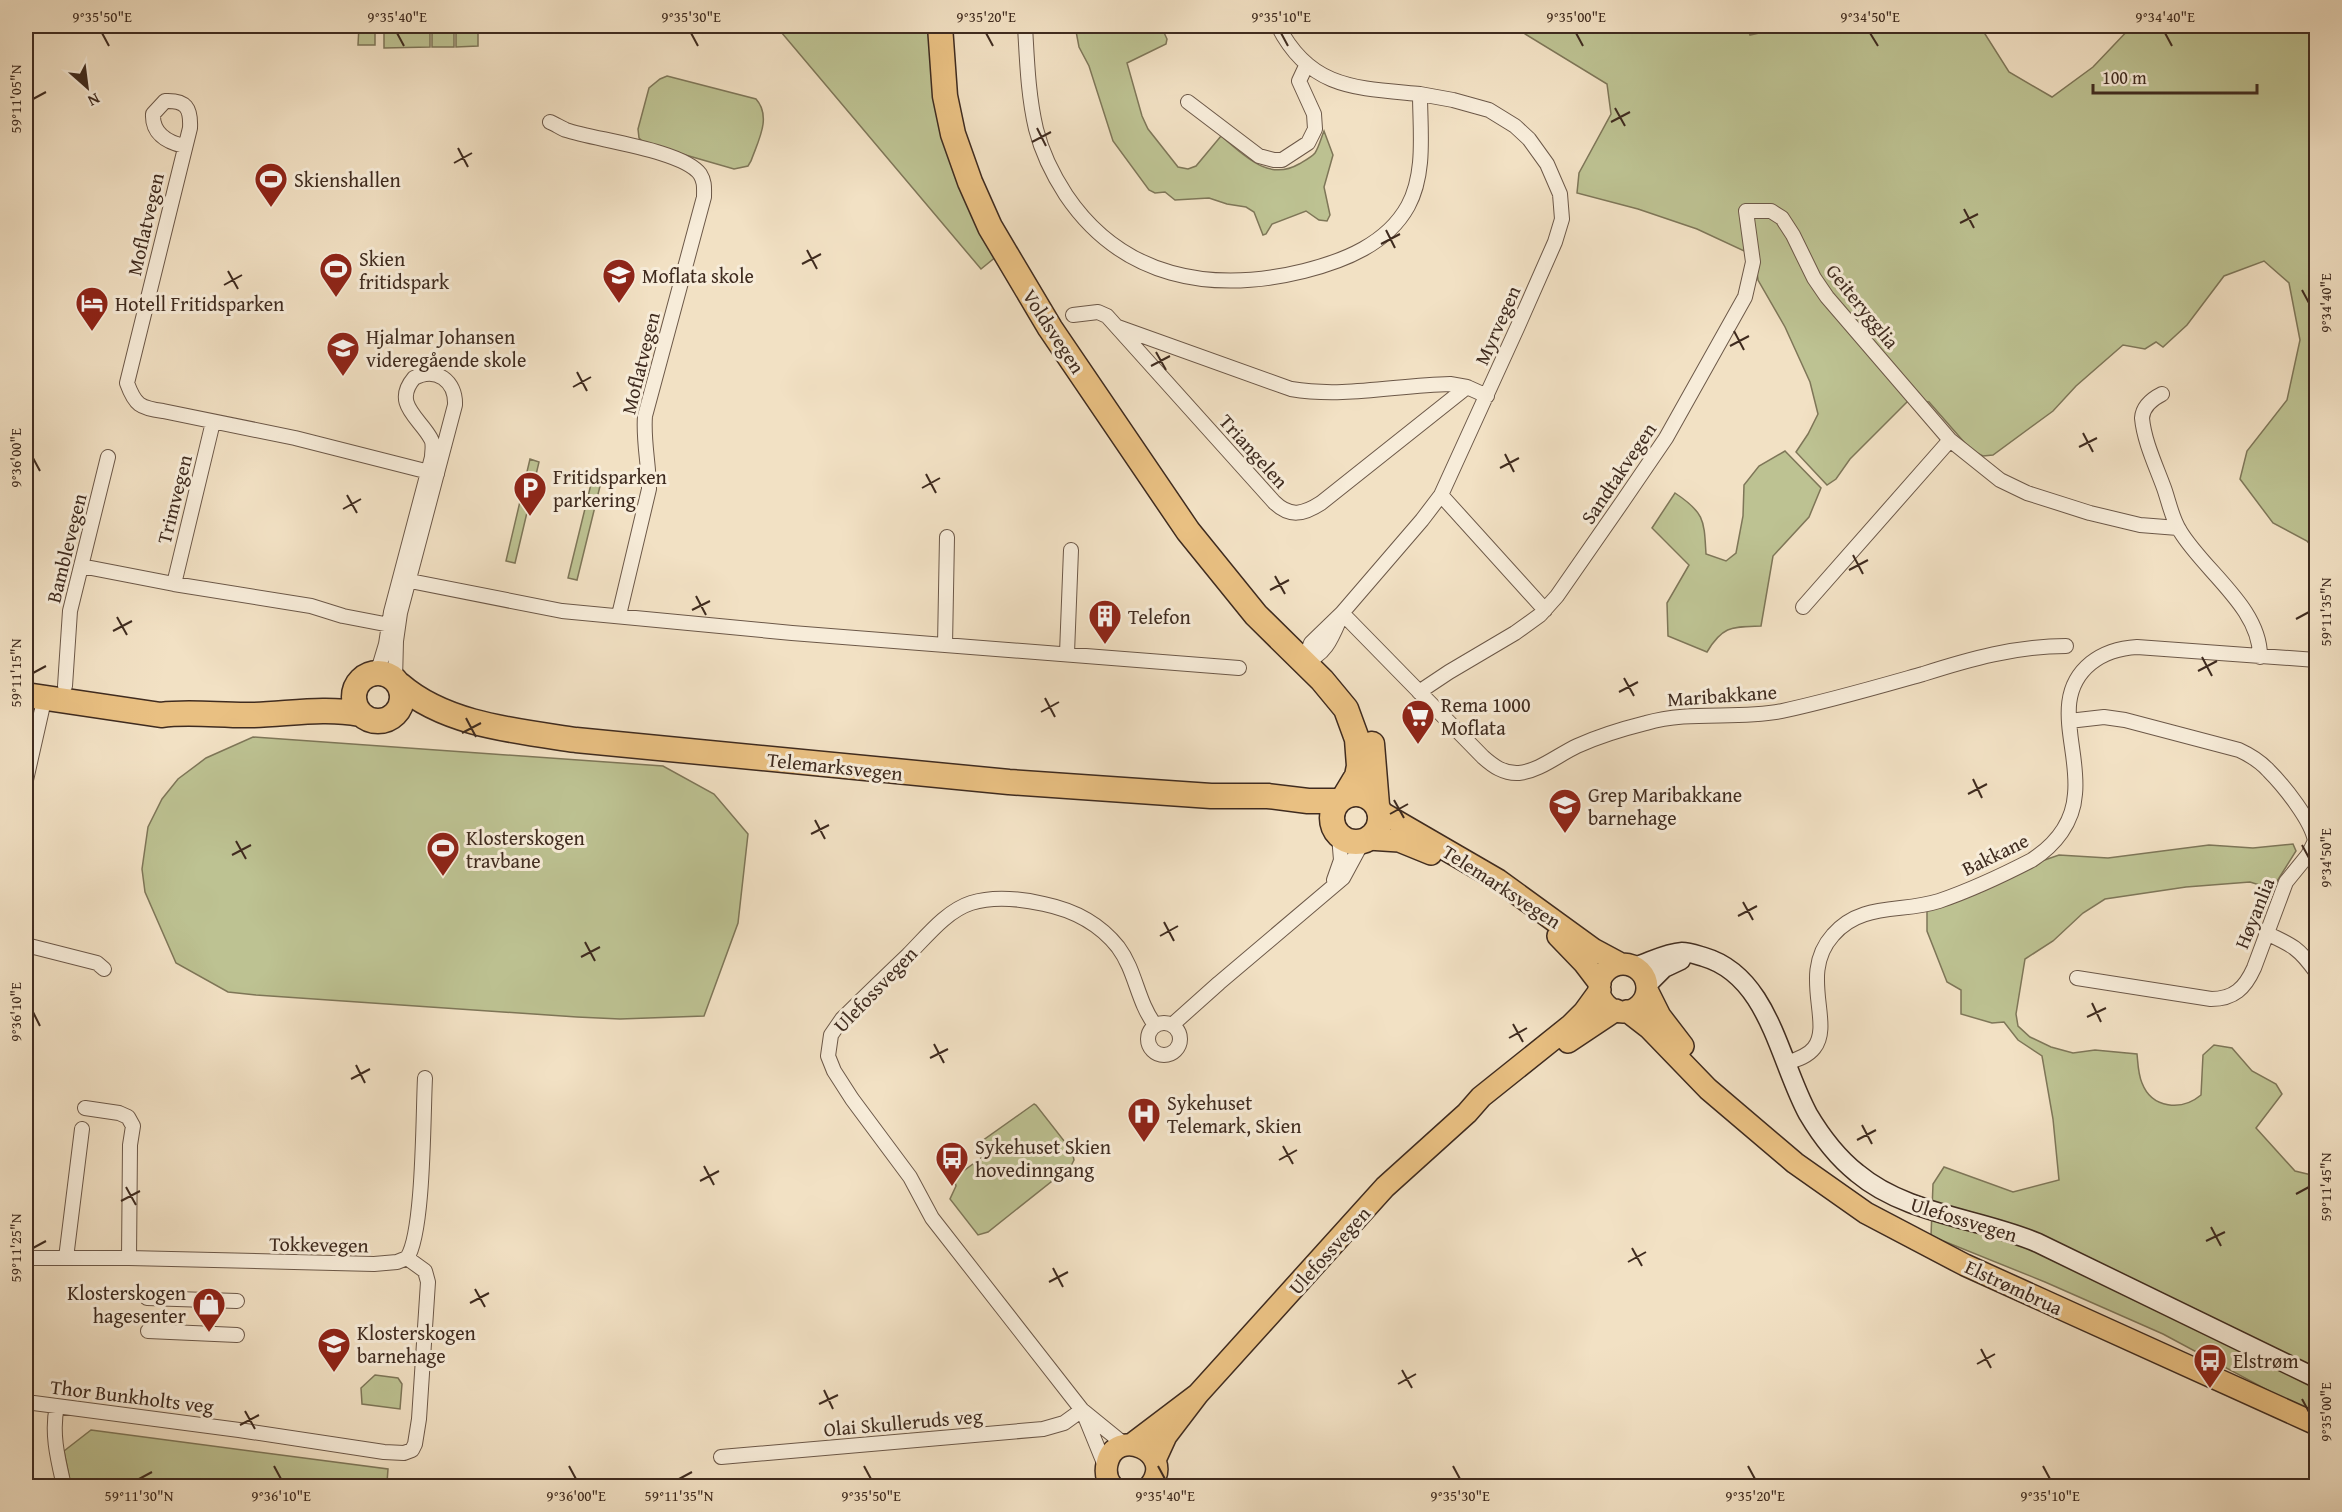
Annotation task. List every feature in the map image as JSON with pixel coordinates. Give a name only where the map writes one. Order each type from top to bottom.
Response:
[{"type":"highway","name":"Voldsvegen","points":[[940,26],[945,96],[954,134],[970,182],[1004,253],[1050,328],[1166,501],[1210,560],[1247,601],[1256,615],[1310,656],[1348,694],[1367,729],[1373,751],[1378,808]]},
{"type":"highway","name":"Voldsvegen","points":[[1310,656],[1337,696],[1352,723],[1357,739],[1359,766],[1357,776],[1341,799]]},
{"type":"highway","name":"Telemarksvegen","points":[[291,712],[381,681],[461,718]]},
{"type":"highway","points":[[360,714],[354,701],[381,681],[403,697],[397,713]]},
{"type":"highway","name":"Telemarksvegen","points":[[26,682],[162,708],[177,713]]},
{"type":"highway","name":"Telemarksvegen","points":[[34,700],[161,715],[177,713],[254,715],[346,711],[360,714],[375,722],[387,720],[397,713],[461,718],[515,730],[622,745],[988,780],[1211,796],[1268,796],[1308,801],[1341,799]]},
{"type":"highway","points":[[1361,794],[1368,796],[1378,808],[1379,824],[1366,840],[1350,842],[1337,834],[1331,819],[1341,799],[1361,794]]},
{"type":"highway","name":"Telemarksvegen","points":[[1211,796],[1300,814],[1322,823],[1337,834]]},
{"type":"main road","name":"Telemarksvegen","points":[[1378,808],[1498,880],[1593,949],[1628,965]]},
{"type":"main road","name":"Telemarksvegen","points":[[1366,840],[1411,844],[1458,868],[1516,903],[1566,943],[1584,963],[1600,987]]},
{"type":"main road","points":[[1628,965],[1643,975],[1647,987],[1641,1004],[1622,1011],[1607,1005],[1600,987],[1609,969],[1628,965]]},
{"type":"main road","name":"Ulefossvegen","points":[[1155,1477],[1166,1436],[1198,1394],[1385,1187],[1467,1113],[1481,1097],[1571,1024],[1588,1007],[1600,987]]},
{"type":"main road","name":"Elstrømbrua","points":[[1647,987],[1660,1016],[1734,1110]]},
{"type":"main road","name":"Ulefossvegen","points":[[1467,1113],[1585,1029],[1622,1011]]},
{"type":"main road","name":"Elstrømbrua","points":[[1622,1011],[1649,1028],[1708,1089],[1795,1163],[1866,1213],[1965,1265],[2316,1424]]},
{"type":"main road","name":"Ulefossvegen","points":[[1128,1445],[1198,1394]]},
{"type":"main road","points":[[1107,1479],[1113,1452],[1128,1445],[1145,1448],[1155,1477]]},
{"type":"street","points":[[1025,26],[1029,81],[1036,130],[1048,164],[1066,195],[1089,223],[1126,255],[1152,267],[1194,277],[1240,280],[1292,274],[1341,260],[1377,240],[1401,217],[1416,190],[1420,151],[1420,94]]},
{"type":"street","points":[[1188,102],[1259,156],[1282,160],[1308,143],[1315,129],[1314,114],[1299,81],[1306,66],[1291,50],[1278,26]]},
{"type":"street","name":"Myrvegen","points":[[1306,66],[1326,78],[1351,86],[1420,94],[1472,105],[1503,116],[1539,152],[1560,194],[1563,214],[1560,229],[1441,495],[1342,614],[1334,634],[1310,656]]},
{"type":"street","name":"Moflatvegen","points":[[550,122],[566,130],[629,144],[687,164],[699,172],[704,183],[704,196],[645,416],[644,436],[649,489],[618,615]]},
{"type":"street","name":"Moflatvegen","points":[[184,146],[127,383],[133,398],[144,409],[295,438],[432,473]]},
{"type":"street","name":"Geiterygglia","points":[[1746,212],[1771,211],[1782,218],[1820,287],[1950,440],[1979,465],[2000,480],[2020,490],[2064,506],[2140,525],[2178,528]]},
{"type":"street","name":"Sandtakvegen","points":[[1419,692],[1515,633],[1545,610],[1591,548],[1665,438],[1739,311],[1749,286],[1753,262],[1746,212]]},
{"type":"street","name":"Triangelen","points":[[1073,315],[1098,312],[1107,316],[1285,512],[1306,512],[1321,503],[1467,387]]},
{"type":"street","name":"Triangelen","points":[[1118,327],[1209,361],[1305,391],[1344,392],[1442,384],[1467,387],[1487,396]]},
{"type":"street","points":[[381,681],[380,664],[393,626],[432,473],[453,417],[455,396],[452,387],[444,378],[428,372],[418,375],[411,381],[406,400],[407,406],[432,440],[432,473]]},
{"type":"street","points":[[2162,394],[2145,407],[2142,418],[2178,528],[2189,546],[2252,622],[2260,645],[2260,657]]},
{"type":"street","name":"Trimvegen","points":[[174,584],[213,422]]},
{"type":"street","points":[[1803,607],[1950,440]]},
{"type":"street","name":"Bamblevegen","points":[[65,686],[68,621],[108,457]]},
{"type":"street","points":[[1441,495],[1545,610]]},
{"type":"street","points":[[945,645],[947,537]]},
{"type":"street","points":[[1067,653],[1071,550]]},
{"type":"street","points":[[81,566],[174,584],[312,606],[343,616],[393,626]]},
{"type":"street","points":[[405,580],[562,610],[792,633],[1239,668]]},
{"type":"street","name":"Maribakkane","points":[[1342,614],[1490,763],[1504,771],[1520,773],[1538,767],[1594,739],[1657,720],[1693,715],[1766,714],[1800,707],[1973,658],[2028,648],[2066,646]]},
{"type":"street","points":[[381,681],[394,664],[393,626]]},
{"type":"street","name":"Bakkane","points":[[1786,1063],[1805,1056],[1818,1041],[1820,1026],[1815,983],[1818,964],[1832,936],[1846,923],[1867,912],[1923,905],[1946,898],[2032,860],[2051,846],[2058,837],[2070,817],[2076,792],[2069,721],[2070,695],[2078,677],[2094,660],[2115,650],[2153,647],[2316,660]]},
{"type":"street","points":[[26,780],[34,700]]},
{"type":"street","name":"Høyanlia","points":[[2069,721],[2104,717],[2125,720],[2239,750],[2254,757],[2269,770],[2310,826],[2315,841],[2308,855],[2286,882],[2248,980],[2238,992],[2225,998],[2211,999],[2077,978]]},
{"type":"street","points":[[1327,892],[1338,872],[1341,860],[1337,834]]},
{"type":"street","points":[[1172,1025],[1218,982],[1343,879],[1366,840]]},
{"type":"street","name":"Ulefossvegen","points":[[1128,1445],[1082,1410],[932,1218],[910,1177],[852,1100],[834,1071],[828,1056],[828,1046],[831,1035],[842,1019],[940,924],[970,903],[992,900],[1038,902],[1059,907],[1095,925],[1117,947],[1130,967],[1144,1008],[1155,1025]]},
{"type":"street","points":[[2266,933],[2293,945],[2303,953],[2316,972]]},
{"type":"street","points":[[26,945],[97,963],[104,969]]},
{"type":"street","name":"Ulefossvegen","points":[[1628,965],[1685,952],[1707,958],[1734,971],[1753,992],[1769,1022],[1808,1113],[1831,1148],[1859,1175],[1881,1190],[1906,1201],[2015,1233],[2316,1378]]},
{"type":"street","points":[[1647,987],[1664,968],[1677,962],[1707,958]]},
{"type":"street","points":[[1167,1023],[1172,1025],[1179,1037],[1179,1043],[1175,1049],[1162,1054],[1156,1053],[1148,1042],[1148,1036],[1155,1025],[1167,1023]]},
{"type":"street","points":[[407,1258],[413,1246],[418,1211],[425,1078]]},
{"type":"street","points":[[86,1108],[119,1113],[128,1117],[133,1126],[130,1146],[129,1258]]},
{"type":"street","points":[[66,1258],[82,1129]]},
{"type":"street","name":"Tokkevegen","points":[[26,1258],[374,1264],[397,1262],[407,1258]]},
{"type":"street","name":"Thor Bunkholts veg","points":[[26,1402],[384,1452],[404,1453],[412,1450],[415,1444],[418,1419],[428,1282],[425,1272],[407,1258]]},
{"type":"street","points":[[147,1298],[237,1301]]},
{"type":"street","points":[[148,1331],[237,1335]]},
{"type":"street","points":[[57,1406],[54,1419],[56,1453],[64,1486]]},
{"type":"street","name":"Ulefossvegen","points":[[1082,1410],[1107,1479]]},
{"type":"street","name":"Olai Skulleruds veg","points":[[722,1457],[1043,1429],[1064,1423],[1082,1410]]},
{"type":"green space","points":[[359,26],[375,26],[375,45],[358,45]]},
{"type":"green space","points":[[384,26],[430,26],[430,47],[384,48]]},
{"type":"green space","points":[[432,26],[454,26],[454,47],[432,47]]},
{"type":"green space","points":[[456,26],[478,26],[478,46],[456,47]]},
{"type":"green space","points":[[776,26],[947,26],[956,120],[1008,247],[981,269]]},
{"type":"green space","points":[[1075,26],[1161,26],[1167,39],[1166,44],[1127,63],[1148,129],[1178,167],[1188,169],[1196,166],[1221,136],[1257,164],[1277,170],[1288,169],[1314,154],[1324,131],[1333,155],[1324,187],[1330,215],[1327,221],[1319,220],[1306,211],[1272,224],[1263,235],[1254,212],[1246,207],[1209,198],[1175,200],[1165,192],[1155,193],[1149,190],[1113,141],[1089,66],[1079,47]]},
{"type":"green space","points":[[1522,26],[1747,26],[1750,35],[1759,33],[1767,26],[1980,26],[2009,72],[2052,97],[2093,67],[2132,26],[2316,26],[2316,552],[2307,541],[2273,523],[2240,479],[2247,451],[2287,400],[2300,340],[2289,283],[2264,261],[2224,276],[2187,325],[2163,347],[2156,342],[2145,349],[2123,345],[2076,386],[2053,411],[1993,455],[1983,456],[1971,450],[1929,402],[1909,400],[1850,459],[1836,479],[1827,485],[1796,452],[1818,414],[1810,382],[1785,327],[1758,280],[1755,256],[1697,229],[1638,209],[1577,193],[1579,173],[1611,114],[1607,84],[1525,34]]},
{"type":"green space","points":[[667,76],[756,99],[761,106],[763,121],[760,137],[748,166],[734,169],[644,143],[639,138],[638,129],[649,88]]},
{"type":"green space","points":[[26,288],[32,351],[26,352]]},
{"type":"green space","points":[[1785,451],[1821,488],[1809,517],[1773,556],[1761,626],[1730,629],[1718,637],[1707,652],[1668,636],[1667,603],[1689,565],[1652,528],[1675,493],[1692,506],[1701,518],[1705,533],[1706,554],[1726,561],[1736,553],[1743,516],[1744,485],[1759,466]]},
{"type":"green space","points":[[530,459],[539,462],[515,563],[506,561]]},
{"type":"green space","points":[[593,476],[602,478],[577,580],[568,578]]},
{"type":"green space","name":"Klosterskogen travbane","points":[[253,737],[663,766],[714,794],[748,834],[738,923],[704,1016],[620,1019],[577,1017],[256,995],[228,992],[176,963],[145,892],[142,869],[148,827],[162,799],[178,779],[206,758]]},
{"type":"green space","points":[[2293,844],[2296,851],[2274,886],[2266,887],[2250,882],[2186,887],[2105,899],[2083,913],[2053,941],[2025,959],[2016,1014],[2018,1026],[2030,1037],[2051,1047],[2073,1053],[2095,1050],[2137,1054],[2140,1076],[2147,1092],[2153,1098],[2168,1105],[2185,1104],[2201,1095],[2203,1055],[2214,1045],[2232,1048],[2252,1071],[2276,1084],[2282,1094],[2256,1128],[2295,1171],[2316,1176],[2316,1416],[2163,1334],[2045,1282],[1931,1236],[1933,1184],[1944,1167],[2013,1192],[2059,1180],[2053,1119],[2042,1056],[2018,1040],[2004,1022],[1992,1023],[1961,1014],[1961,990],[1947,982],[1927,931],[1927,910],[2059,855],[2108,858],[2209,845],[2253,848]]},
{"type":"green space","points":[[1034,1104],[1072,1151],[1074,1160],[1071,1166],[988,1232],[978,1235],[950,1199],[956,1186],[954,1178],[989,1152],[982,1141]]},
{"type":"green space","points":[[375,1375],[398,1378],[402,1384],[400,1409],[362,1404],[361,1388]]},
{"type":"green space","points":[[91,1430],[388,1469],[387,1483],[407,1486],[71,1486],[64,1451]]},
{"type":"place","name":"Skienshallen","points":[[271,208]]},
{"type":"place","name":"Skien fritidspark","points":[[336,298]]},
{"type":"place","name":"Moflata skole","points":[[619,304]]},
{"type":"place","name":"Hotell Fritidsparken","points":[[92,332]]},
{"type":"place","name":"Hjalmar Johansen videregående skole","points":[[343,377]]},
{"type":"place","name":"Fritidsparken parkering","points":[[530,517]]},
{"type":"place","name":"Telefon","points":[[1105,645]]},
{"type":"place","name":"Rema 1000 Moflata","points":[[1418,745]]},
{"type":"place","name":"Grep Maribakkane barnehage","points":[[1565,834]]},
{"type":"place","name":"Klosterskogen travbane","points":[[443,877]]},
{"type":"place","name":"Sykehuset Telemark, Skien","points":[[1144,1143]]},
{"type":"place","name":"Sykehuset Skien hovedinngang","points":[[952,1187]]},
{"type":"place","name":"Klosterskogen hagesenter","points":[[209,1333]]},
{"type":"place","name":"Klosterskogen barnehage","points":[[334,1373]]},
{"type":"place","name":"Elstrøm","points":[[2210,1389]]}]
